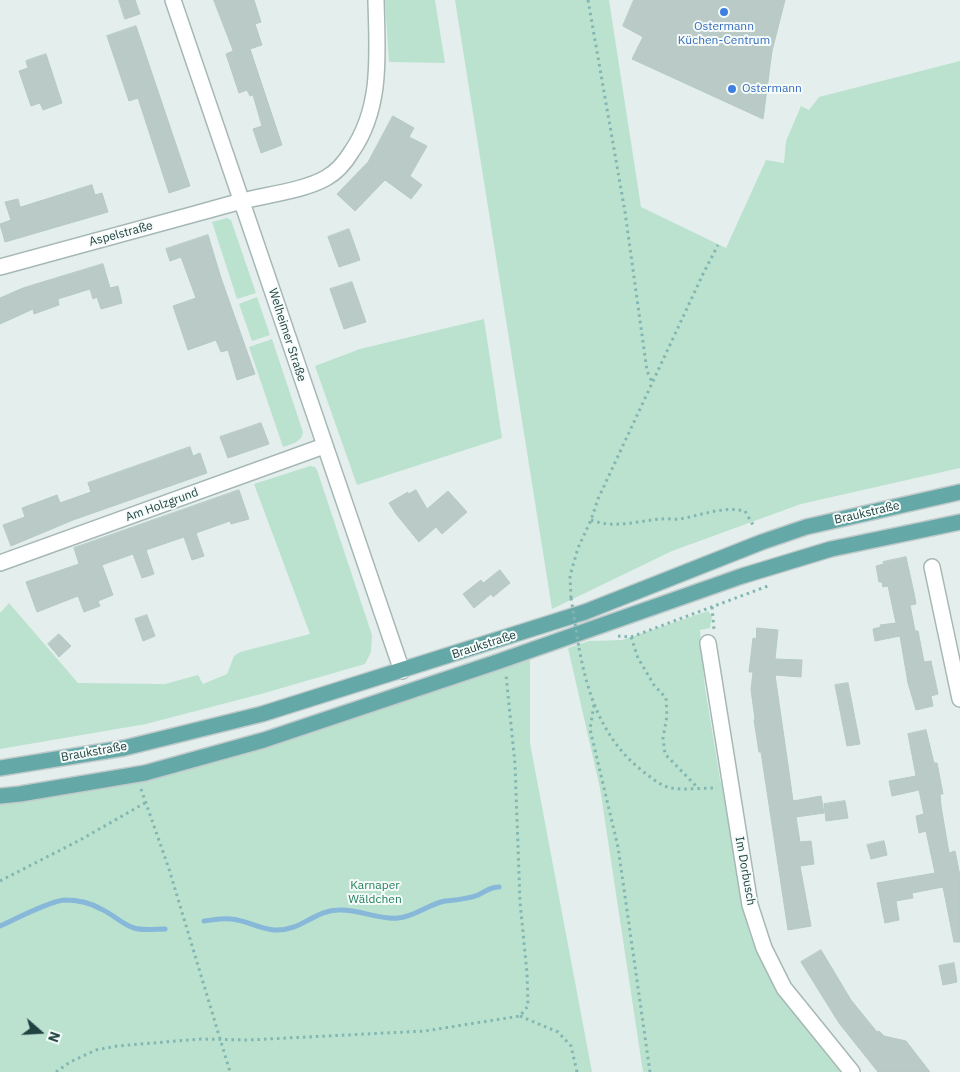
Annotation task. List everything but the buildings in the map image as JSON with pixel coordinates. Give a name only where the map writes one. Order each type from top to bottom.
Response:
[{"type":"main road","name":"Braukstraße","points":[[0,768],[124,748],[262,714],[585,612],[806,527],[960,492]]},
{"type":"main road","name":"Braukstraße","points":[[0,796],[135,774],[264,740],[500,661],[742,576],[831,549],[960,522]]},
{"type":"street","name":"Welheimer Straße","points":[[172,0],[402,671]]},
{"type":"street","name":"Aspelstraße","points":[[1,262],[294,189],[326,178],[337,171],[352,152],[367,122],[374,97],[377,66],[376,0]]},
{"type":"street","name":"Am Holzgrund","points":[[0,563],[324,446]]},
{"type":"street","points":[[932,567],[960,700]]},
{"type":"street","name":"Im Dorbusch","points":[[708,642],[750,905],[764,948],[784,988],[852,1072]]},
{"type":"path","points":[[588,0],[625,212],[647,371],[652,382]]},
{"type":"path","points":[[718,245],[598,499],[578,548],[570,576],[571,598],[584,676],[594,705],[609,734],[632,763],[660,784],[671,788],[731,788]]},
{"type":"path","points":[[591,520],[601,524],[618,525],[662,519],[679,519],[712,511],[735,509],[745,511],[754,525]]},
{"type":"path","points":[[708,642],[714,628],[712,607],[772,584]]},
{"type":"path","points":[[570,604],[579,600]]},
{"type":"path","points":[[631,636],[638,658],[654,685],[666,698],[667,716],[663,738],[664,754],[698,788]]},
{"type":"path","points":[[506,675],[514,764],[520,902],[527,974],[528,1006],[520,1016]]},
{"type":"path","points":[[594,705],[590,729],[618,847],[650,1072]]},
{"type":"path","points":[[135,774],[168,868],[230,1072]]},
{"type":"path","points":[[0,881],[80,840],[146,803]]},
{"type":"path","points":[[56,1072],[70,1062],[96,1050],[117,1046],[201,1039],[248,1040],[425,1031],[520,1016],[558,1032],[571,1046],[577,1072]]},
{"type":"green space","points":[[385,0],[435,0],[445,63],[389,62]]},
{"type":"green space","points":[[455,0],[609,0],[641,207],[726,248],[766,160],[784,163],[786,141],[801,106],[809,110],[819,97],[960,61],[960,468],[801,504],[672,551],[552,609]]},
{"type":"green space","points":[[227,218],[231,220],[256,293],[237,299],[212,222]]},
{"type":"green space","points":[[257,297],[270,335],[252,341],[239,304]]},
{"type":"green space","points":[[484,319],[502,438],[357,485],[315,366],[360,349]]},
{"type":"green space","points":[[272,339],[303,432],[299,440],[283,447],[249,347]]},
{"type":"green space","points":[[310,466],[315,467],[317,470],[372,635],[371,652],[365,664],[146,724],[0,749],[0,613],[9,603],[78,683],[165,684],[198,675],[203,684],[227,674],[234,656],[240,652],[310,634],[254,484]]},
{"type":"green space","points":[[708,611],[712,616],[710,628],[700,630],[705,688],[720,779],[725,795],[738,882],[748,928],[754,946],[771,981],[782,998],[841,1072],[643,1072],[600,788],[568,648],[589,641],[622,640]]},
{"type":"green space","name":"Karnaper Wäldchen","points":[[530,649],[530,743],[592,1072],[0,1072],[0,797],[140,775]]},
{"type":"waterway","points":[[204,921],[231,919],[275,930],[293,927],[322,913],[339,910],[398,918],[445,901],[478,895],[491,888],[499,887]]},
{"type":"waterway","points":[[0,926],[40,907],[64,900],[93,905],[134,928],[146,930],[165,929]]},
{"type":"place","name":"Ostermann Küchen-Centrum","points":[[724,12]]},
{"type":"place","name":"Ostermann","points":[[732,89]]}]
